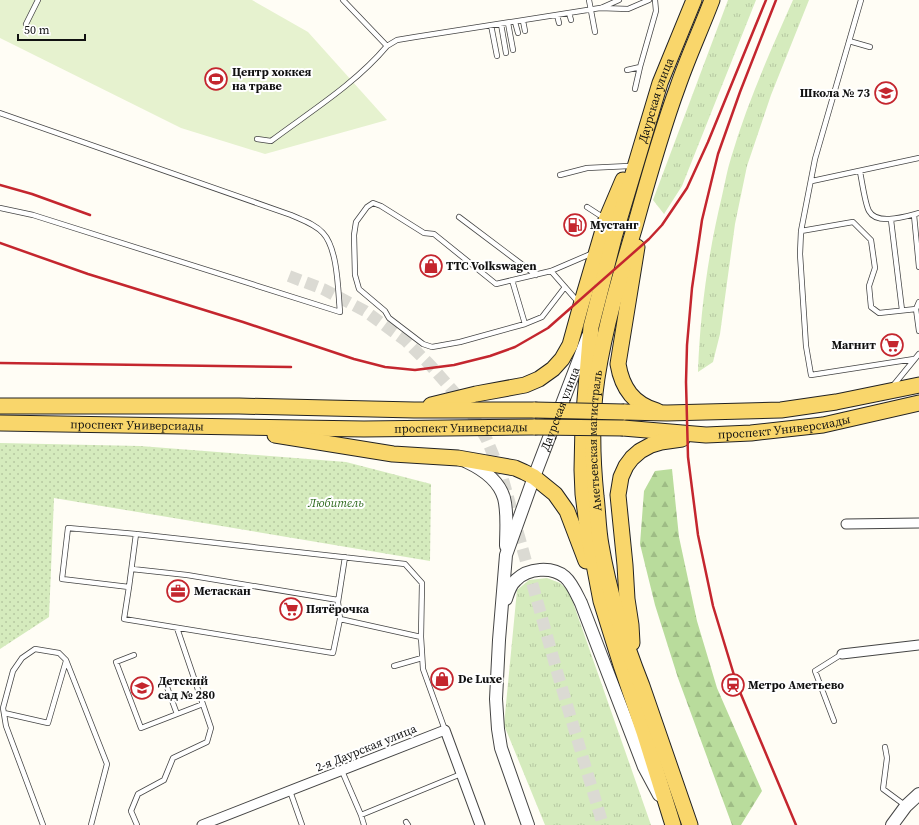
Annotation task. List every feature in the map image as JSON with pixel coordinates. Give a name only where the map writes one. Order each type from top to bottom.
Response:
[{"type":"main road","name":"Даурская улица","points":[[651,143],[660,83],[694,0]]},
{"type":"main road","name":"Даурская улица","points":[[591,327],[611,227],[678,86],[712,0]]},
{"type":"main road","points":[[414,410],[448,400],[525,385],[553,369],[570,345],[596,252],[611,227],[629,166],[651,143]]},
{"type":"main road","points":[[651,143],[618,364],[620,377],[624,387],[632,397],[649,408],[667,413]]},
{"type":"main road","name":"Аметьевская магистраль","points":[[651,143],[612,306],[597,380],[593,450],[594,477],[601,545],[619,622],[690,825]]},
{"type":"main road","name":"Аметьевская магистраль","points":[[591,327],[583,424],[582,470],[583,494],[588,532],[601,601],[672,820]]},
{"type":"main road","name":"проспект Универсиады","points":[[0,406],[239,406],[667,413],[781,410],[836,402],[919,385]]},
{"type":"main road","name":"проспект Универсиады","points":[[0,423],[364,429],[535,427],[623,428],[706,435],[751,433],[823,425],[919,403]]},
{"type":"main road","points":[[228,427],[393,454],[458,458],[515,468],[534,477],[554,494],[567,510],[601,601]]},
{"type":"main road","points":[[634,666],[618,495],[621,477],[632,458],[645,448],[661,442],[706,435]]},
{"type":"street","name":"Даурская улица","points":[[528,825],[501,748],[498,729],[496,699],[506,555],[591,327]]},
{"type":"street","points":[[458,458],[485,472],[497,484],[504,497],[506,509],[506,555]]},
{"type":"street","points":[[846,524],[919,523]]},
{"type":"street","points":[[502,610],[509,590],[515,580],[525,573],[544,570],[555,571],[565,577],[581,603],[644,767],[672,820]]},
{"type":"street","points":[[842,654],[919,645]]},
{"type":"street","points":[[445,730],[480,825]]},
{"type":"street","name":"2-я Даурская улица","points":[[202,825],[445,730]]},
{"type":"street","points":[[892,825],[906,806],[919,794]]},
{"type":"lane","points":[[26,24],[38,0]]},
{"type":"lane","points":[[343,0],[387,46]]},
{"type":"lane","points":[[589,0],[595,32]]},
{"type":"lane","points":[[257,140],[271,141],[356,78],[373,63],[387,46],[397,40],[591,10],[619,0]]},
{"type":"lane","points":[[600,8],[628,9],[649,0]]},
{"type":"lane","points":[[635,89],[656,11],[655,0]]},
{"type":"lane","points":[[861,0],[815,159],[812,181],[801,231],[800,254],[806,346],[811,375],[914,359]]},
{"type":"lane","points":[[571,13],[576,19]]},
{"type":"lane","points":[[571,13],[571,20]]},
{"type":"lane","points":[[557,16],[559,23]]},
{"type":"lane","points":[[522,21],[525,31]]},
{"type":"lane","points":[[515,22],[518,33]]},
{"type":"lane","points":[[508,23],[513,50]]},
{"type":"lane","points":[[501,24],[506,53]]},
{"type":"lane","points":[[491,25],[497,56]]},
{"type":"lane","points":[[849,41],[870,47]]},
{"type":"lane","points":[[627,70],[640,67]]},
{"type":"lane","points":[[0,113],[283,213],[315,226],[324,234],[333,253],[340,312],[33,215],[0,208]]},
{"type":"lane","points":[[812,181],[860,172],[919,158]]},
{"type":"lane","points":[[560,175],[587,168],[629,166]]},
{"type":"lane","points":[[860,172],[869,212],[876,218],[891,220],[919,214]]},
{"type":"lane","points":[[565,287],[542,317],[525,324],[460,342],[432,347],[423,344],[389,318],[385,311],[359,289],[355,275],[354,235],[356,222],[367,207],[373,203],[381,206],[424,233],[434,234],[496,284],[551,272],[596,252]]},
{"type":"lane","points":[[587,207],[611,227]]},
{"type":"lane","points":[[914,215],[919,267]]},
{"type":"lane","points":[[459,217],[536,275]]},
{"type":"lane","points":[[891,220],[902,310]]},
{"type":"lane","points":[[801,231],[853,222],[871,240],[875,268],[869,286],[871,307],[879,313],[916,309]]},
{"type":"lane","points":[[551,272],[581,305]]},
{"type":"lane","points":[[512,280],[525,324]]},
{"type":"lane","points":[[919,302],[916,309],[919,331]]},
{"type":"lane","points":[[888,391],[919,354]]},
{"type":"lane","points":[[129,587],[62,579],[68,528],[136,534],[405,564],[422,583],[421,637],[423,669],[445,730]]},
{"type":"lane","points":[[136,534],[124,619],[333,653],[340,619],[338,600],[345,557]]},
{"type":"lane","points":[[132,568],[186,575],[338,600]]},
{"type":"lane","points":[[340,619],[421,637]]},
{"type":"lane","points":[[137,825],[131,811],[138,794],[164,780],[173,758],[207,742],[211,728],[177,628]]},
{"type":"lane","points":[[43,825],[6,726],[3,708],[13,671],[22,658],[35,649],[59,653],[66,660],[107,764],[91,825]]},
{"type":"lane","points":[[834,721],[815,671],[842,654]]},
{"type":"lane","points":[[134,655],[116,662],[141,728],[203,704]]},
{"type":"lane","points":[[394,666],[422,658]]},
{"type":"lane","points":[[4,713],[48,723],[66,660]]},
{"type":"lane","points":[[167,687],[177,714]]},
{"type":"lane","points":[[885,747],[886,758],[883,789],[906,806]]},
{"type":"lane","points":[[342,771],[364,825]]},
{"type":"lane","points":[[360,815],[461,774]]},
{"type":"lane","points":[[290,791],[302,825]]},
{"type":"green space","name":"Центр хоккея на траве","points":[[0,0],[252,0],[308,32],[387,120],[265,154],[181,128],[0,38]]},
{"type":"green space","points":[[728,0],[756,0],[682,186],[664,214],[653,200]]},
{"type":"green space","points":[[793,0],[809,0],[771,95],[747,166],[735,224],[720,334],[713,362],[698,372],[706,284],[717,218],[728,167],[737,138],[767,58]]},
{"type":"green space","name":"Любитель","points":[[0,443],[140,446],[346,462],[431,484],[430,561],[54,498],[49,617],[0,649]]},
{"type":"green space","points":[[672,469],[679,537],[697,621],[717,688],[762,791],[741,825],[732,825],[678,678],[655,605],[640,544],[644,491],[655,471]]},
{"type":"green space","points":[[547,578],[560,583],[569,591],[651,825],[545,825],[504,725],[517,590],[529,580]]},
{"type":"tunnel","points":[[289,276],[323,289],[365,311],[406,341],[430,365],[469,409],[487,440],[502,476],[558,675],[603,825]]},
{"type":"railway","points":[[0,243],[88,274],[243,322],[354,359],[385,367],[415,370],[454,365],[490,356],[515,347],[548,328],[649,239],[662,225],[687,188],[708,142],[766,0]]},
{"type":"railway","points":[[776,0],[740,92],[718,154],[702,220],[692,288],[687,345],[686,382],[688,457],[698,535],[713,606],[737,685],[796,825]]},
{"type":"railway","points":[[0,185],[32,194],[90,215]]},
{"type":"railway","points":[[0,363],[291,367]]},
{"type":"place","name":"Центр хоккея на траве","points":[[216,79]]},
{"type":"place","name":"Школа № 73","points":[[886,93]]},
{"type":"place","name":"Мустанг","points":[[575,225]]},
{"type":"place","name":"ТТС Volkswagen","points":[[431,266]]},
{"type":"place","name":"Магнит","points":[[892,345]]},
{"type":"place","name":"Метаскан","points":[[178,591]]},
{"type":"place","name":"Пятёрочка","points":[[291,609]]},
{"type":"place","name":"De Luxe","points":[[442,679]]},
{"type":"place","name":"Метро Аметьево","points":[[733,685]]},
{"type":"place","name":"Детский сад № 280","points":[[142,688]]}]
